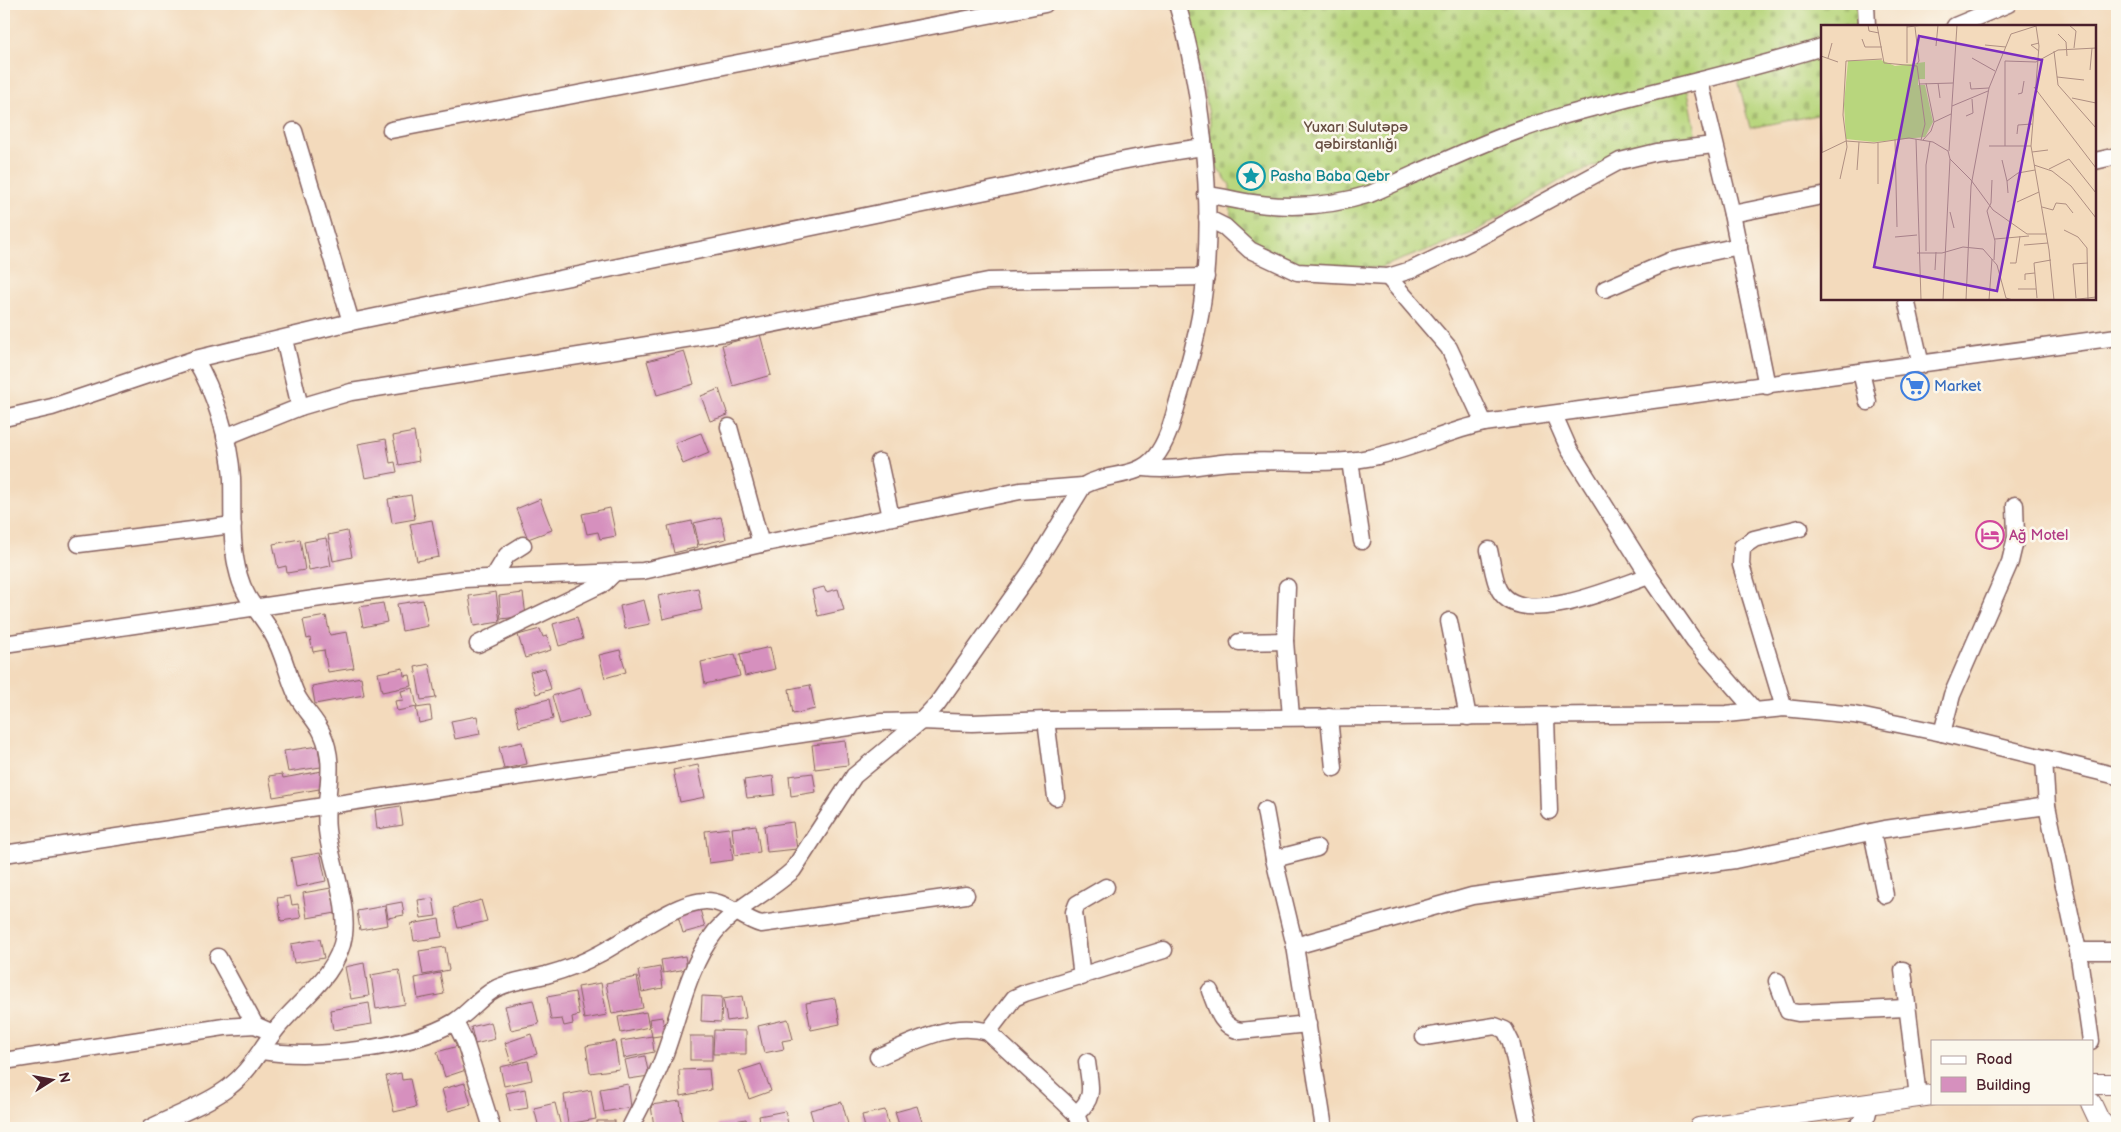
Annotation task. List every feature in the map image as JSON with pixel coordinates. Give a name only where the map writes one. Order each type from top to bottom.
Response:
[{"type":"street","points":[[391,130],[1046,4]]},
{"type":"street","points":[[1145,468],[1156,456],[1163,444],[1178,401],[1196,336],[1206,277],[1206,195],[1196,90],[1177,4]]},
{"type":"street","points":[[1866,4],[1867,25]]},
{"type":"street","points":[[1958,25],[2008,4]]},
{"type":"street","points":[[1206,195],[1252,203],[1290,206],[1346,201],[1370,194],[1551,120],[1700,82],[1821,47]]},
{"type":"street","points":[[1700,82],[1713,145],[1732,214],[1767,386]]},
{"type":"street","points":[[294,131],[351,322]]},
{"type":"street","points":[[1207,218],[1225,227],[1250,250],[1297,272],[1388,277],[1411,270],[1476,239],[1620,161],[1657,152],[1713,145]]},
{"type":"street","points":[[4,418],[52,407],[195,359],[351,322],[996,189],[1090,166],[1139,156],[1202,147]]},
{"type":"street","points":[[2096,161],[2117,156]]},
{"type":"street","points":[[1732,214],[1821,196]]},
{"type":"street","points":[[1605,289],[1670,261],[1739,246]]},
{"type":"street","points":[[225,437],[300,407],[351,392],[742,330],[988,281],[1206,277]]},
{"type":"street","points":[[1388,277],[1449,348],[1484,423]]},
{"type":"street","points":[[1906,300],[1920,365]]},
{"type":"street","points":[[4,644],[464,579],[653,569],[891,516],[1020,491],[1083,486],[1098,478],[1145,468],[1168,469],[1266,460],[1312,463],[1350,461],[1396,452],[1463,428],[1484,423],[2117,337]]},
{"type":"street","points":[[284,338],[300,407]]},
{"type":"street","points":[[150,1128],[228,1089],[262,1051],[273,1033],[318,985],[332,966],[344,936],[341,897],[327,831],[331,772],[329,753],[321,732],[296,692],[284,655],[274,636],[246,596],[238,576],[233,525],[232,474],[225,437],[203,372],[195,359]]},
{"type":"street","points":[[1861,372],[1868,402]]},
{"type":"street","points":[[1554,415],[1569,449],[1649,576],[1694,641],[1755,711]]},
{"type":"street","points":[[729,427],[762,544]]},
{"type":"street","points":[[1350,461],[1362,541]]},
{"type":"street","points":[[879,462],[891,516]]},
{"type":"street","points":[[630,1128],[656,1076],[702,953],[714,934],[736,911],[779,883],[793,870],[810,848],[854,776],[921,721],[954,681],[1026,578],[1083,486]]},
{"type":"street","points":[[1942,733],[1952,695],[2010,562],[2016,537],[2015,505]]},
{"type":"street","points":[[79,544],[233,525]]},
{"type":"street","points":[[1784,708],[1741,565],[1742,547],[1754,539],[1800,528]]},
{"type":"street","points":[[493,578],[506,555],[523,545]]},
{"type":"street","points":[[1489,550],[1500,591],[1510,602],[1528,607],[1551,607],[1649,576]]},
{"type":"street","points":[[478,644],[604,583],[615,572]]},
{"type":"street","points":[[1287,587],[1285,641],[1290,717]]},
{"type":"street","points":[[1448,621],[1468,717]]},
{"type":"street","points":[[1239,642],[1285,641]]},
{"type":"street","points":[[4,854],[866,724],[921,721],[972,723],[1046,720],[1290,717],[1546,717],[1726,714],[1784,708],[1883,720],[2117,776]]},
{"type":"street","points":[[1329,717],[1334,768]]},
{"type":"street","points":[[1546,717],[1549,810]]},
{"type":"street","points":[[1046,720],[1056,797]]},
{"type":"street","points":[[2044,760],[2047,806],[2078,952],[2091,1040]]},
{"type":"street","points":[[1295,946],[1472,896],[1734,860],[1872,832],[2047,806]]},
{"type":"street","points":[[1265,810],[1274,859],[1295,946],[1324,1128]]},
{"type":"street","points":[[1872,832],[1885,895]]},
{"type":"street","points":[[1274,859],[1317,848]]},
{"type":"street","points":[[1082,977],[1074,912],[1077,904],[1106,887]]},
{"type":"street","points":[[262,1051],[304,1055],[379,1046],[419,1036],[455,1022],[494,989],[579,964],[624,940],[675,908],[691,902],[708,901],[736,911],[753,922],[776,923],[966,895]]},
{"type":"street","points":[[988,1032],[1014,998],[1043,987],[1082,977],[1164,950]]},
{"type":"street","points":[[2078,952],[2117,951]]},
{"type":"street","points":[[218,957],[255,1025]]},
{"type":"street","points":[[1699,1128],[1925,1096],[1906,1008],[1903,970]]},
{"type":"street","points":[[1777,981],[1788,1011],[1798,1013],[1906,1008]]},
{"type":"street","points":[[1210,991],[1223,1022],[1231,1029],[1240,1031],[1308,1024]]},
{"type":"street","points":[[455,1022],[465,1042],[492,1128]]},
{"type":"street","points":[[4,1061],[224,1027],[255,1025],[273,1033]]},
{"type":"street","points":[[1424,1037],[1495,1026],[1505,1030],[1511,1042],[1530,1128]]},
{"type":"street","points":[[878,1057],[912,1042],[959,1028],[973,1027],[988,1032],[1079,1121],[1091,1095],[1087,1062]]},
{"type":"street","points":[[2094,1084],[2117,1084]]},
{"type":"street","points":[[1856,1128],[1867,1116],[1870,1104]]},
{"type":"street","points":[[2091,1104],[2099,1120],[2107,1128]]},
{"type":"green space","name":"Yuxarı Sulutəpə qəbirstanlığı","points":[[1187,4],[1855,4],[1863,25],[1821,25],[1821,114],[1750,128],[1735,68],[1685,76],[1697,137],[1618,157],[1566,177],[1473,233],[1379,268],[1301,266],[1262,250],[1231,223],[1230,185],[1210,158],[1210,120]]},
{"type":"building","points":[[760,334],[771,375],[733,386],[722,345]]},
{"type":"building","points":[[684,351],[694,384],[657,395],[647,361]]},
{"type":"building","points":[[719,389],[728,415],[710,421],[701,396]]},
{"type":"building","points":[[414,432],[419,461],[399,465],[393,436]]},
{"type":"building","points":[[701,433],[709,453],[683,464],[675,443]]},
{"type":"building","points":[[386,439],[390,463],[395,462],[397,472],[365,478],[358,444]]},
{"type":"building","points":[[411,495],[415,519],[392,523],[388,499]]},
{"type":"building","points":[[540,499],[552,530],[528,539],[516,509]]},
{"type":"building","points":[[610,508],[616,536],[600,539],[598,532],[587,534],[582,514]]},
{"type":"building","points":[[721,517],[726,539],[699,545],[694,523]]},
{"type":"building","points":[[432,520],[439,557],[417,561],[410,524]]},
{"type":"building","points":[[692,521],[698,547],[674,553],[668,526]]},
{"type":"building","points":[[347,531],[352,557],[333,561],[328,535]]},
{"type":"building","points":[[326,538],[331,566],[309,570],[304,542]]},
{"type":"building","points":[[300,539],[305,570],[287,573],[286,566],[278,568],[273,544]]},
{"type":"building","points":[[824,587],[826,592],[838,589],[844,610],[818,616],[812,590]]},
{"type":"building","points":[[698,588],[702,610],[663,619],[658,596]]},
{"type":"building","points":[[496,592],[500,622],[474,626],[469,596]]},
{"type":"building","points":[[523,593],[526,616],[501,619],[499,596]]},
{"type":"building","points":[[423,600],[428,626],[402,631],[397,604]]},
{"type":"building","points":[[644,600],[650,624],[625,629],[620,606]]},
{"type":"building","points":[[383,603],[387,622],[363,627],[359,607]]},
{"type":"building","points":[[326,616],[330,635],[347,632],[354,668],[328,672],[324,650],[313,652],[310,638],[307,639],[303,620]]},
{"type":"building","points":[[577,617],[583,639],[559,646],[553,624]]},
{"type":"building","points":[[540,629],[543,637],[547,636],[551,650],[525,658],[518,635]]},
{"type":"building","points":[[770,647],[775,669],[745,676],[740,654]]},
{"type":"building","points":[[620,650],[626,672],[605,678],[599,655]]},
{"type":"building","points":[[735,654],[740,676],[705,684],[701,662]]},
{"type":"building","points":[[429,664],[436,698],[421,700],[415,667]]},
{"type":"building","points":[[403,668],[404,676],[410,675],[412,686],[382,692],[378,673]]},
{"type":"building","points":[[545,668],[551,689],[536,694],[530,672]]},
{"type":"building","points":[[361,677],[364,695],[315,704],[312,686]]},
{"type":"building","points":[[810,685],[815,709],[793,714],[789,689]]},
{"type":"building","points":[[413,688],[417,707],[397,711],[395,701],[403,700],[401,691]]},
{"type":"building","points":[[581,688],[589,716],[560,724],[552,696]]},
{"type":"building","points":[[549,699],[553,719],[519,727],[515,707]]},
{"type":"building","points":[[430,706],[432,720],[419,723],[416,708]]},
{"type":"building","points":[[477,716],[480,734],[455,739],[451,721]]},
{"type":"building","points":[[845,741],[848,765],[815,769],[812,745]]},
{"type":"building","points":[[522,742],[527,764],[504,769],[499,747]]},
{"type":"building","points":[[318,746],[321,767],[288,772],[284,751]]},
{"type":"building","points":[[698,765],[705,797],[680,802],[673,770]]},
{"type":"building","points":[[322,771],[325,788],[273,797],[269,776],[282,774],[283,778]]},
{"type":"building","points":[[813,773],[816,792],[791,796],[789,776]]},
{"type":"building","points":[[773,776],[775,795],[747,798],[744,780]]},
{"type":"building","points":[[400,806],[403,825],[377,829],[375,810]]},
{"type":"building","points":[[793,822],[797,849],[767,852],[764,826]]},
{"type":"building","points":[[756,825],[760,852],[735,855],[732,828]]},
{"type":"building","points":[[729,828],[733,860],[709,863],[705,831]]},
{"type":"building","points":[[320,853],[326,881],[296,887],[291,858]]},
{"type":"building","points":[[331,888],[336,913],[307,918],[303,893]]},
{"type":"building","points":[[290,896],[292,905],[298,904],[301,918],[281,921],[277,898]]},
{"type":"building","points":[[433,898],[436,916],[421,918],[418,900]]},
{"type":"building","points":[[481,900],[487,921],[458,928],[453,908]]},
{"type":"building","points":[[402,902],[404,915],[388,918],[386,905]]},
{"type":"building","points":[[385,906],[388,925],[360,930],[357,911]]},
{"type":"building","points":[[699,906],[705,927],[683,933],[677,913]]},
{"type":"building","points":[[439,919],[442,937],[414,941],[411,924]]},
{"type":"building","points":[[320,939],[324,958],[294,963],[291,944]]},
{"type":"building","points":[[445,947],[449,970],[423,975],[419,951]]},
{"type":"building","points":[[685,956],[687,969],[663,973],[661,960]]},
{"type":"building","points":[[364,963],[369,996],[351,999],[345,967]]},
{"type":"building","points":[[660,967],[663,988],[642,992],[638,971]]},
{"type":"building","points":[[399,970],[405,1004],[376,1009],[371,975]]},
{"type":"building","points":[[440,973],[444,994],[418,999],[415,978]]},
{"type":"building","points":[[637,977],[643,1008],[612,1014],[606,983]]},
{"type":"building","points":[[601,983],[607,1015],[584,1019],[578,987]]},
{"type":"building","points":[[575,992],[579,1015],[572,1017],[573,1024],[564,1026],[562,1019],[551,1020],[547,997]]},
{"type":"building","points":[[702,996],[722,997],[721,1022],[701,1021]]},
{"type":"building","points":[[742,996],[746,1018],[727,1021],[723,999]]},
{"type":"building","points":[[835,998],[840,1024],[811,1030],[806,1003]]},
{"type":"building","points":[[533,1000],[539,1024],[511,1030],[505,1006]]},
{"type":"building","points":[[369,1003],[372,1024],[333,1030],[330,1010]]},
{"type":"building","points":[[646,1012],[649,1027],[621,1033],[618,1017]]},
{"type":"building","points":[[662,1017],[666,1035],[652,1037],[649,1019]]},
{"type":"building","points":[[788,1019],[793,1039],[782,1041],[784,1049],[764,1053],[758,1026]]},
{"type":"building","points":[[491,1022],[495,1039],[475,1044],[471,1027]]},
{"type":"building","points":[[714,1030],[746,1031],[746,1054],[713,1054]]},
{"type":"building","points":[[531,1034],[537,1054],[511,1063],[505,1043]]},
{"type":"building","points":[[652,1036],[654,1052],[624,1058],[621,1041]]},
{"type":"building","points":[[690,1036],[712,1036],[712,1060],[690,1060]]},
{"type":"building","points":[[615,1041],[619,1069],[590,1073],[586,1046]]},
{"type":"building","points":[[458,1046],[466,1070],[445,1077],[437,1052]]},
{"type":"building","points":[[645,1056],[649,1076],[629,1079],[625,1060]]},
{"type":"building","points":[[528,1061],[532,1080],[504,1086],[500,1067]]},
{"type":"building","points":[[761,1064],[771,1091],[749,1099],[739,1071]]},
{"type":"building","points":[[709,1069],[711,1090],[681,1096],[679,1070]]},
{"type":"building","points":[[401,1073],[402,1080],[410,1079],[416,1107],[394,1112],[386,1076]]},
{"type":"building","points":[[465,1083],[471,1105],[448,1111],[442,1089]]},
{"type":"building","points":[[628,1084],[631,1107],[604,1112],[600,1089]]},
{"type":"building","points":[[525,1089],[528,1108],[510,1111],[506,1093]]},
{"type":"building","points":[[591,1090],[596,1119],[568,1124],[564,1095]]},
{"type":"building","points":[[680,1101],[683,1123],[654,1127],[651,1105]]},
{"type":"building","points":[[842,1102],[849,1128],[815,1128],[810,1110]]},
{"type":"building","points":[[555,1103],[561,1127],[539,1128],[534,1108]]},
{"type":"building","points":[[917,1106],[924,1128],[900,1128],[895,1112]]},
{"type":"building","points":[[885,1110],[889,1128],[865,1128],[862,1115]]},
{"type":"building","points":[[785,1111],[789,1128],[761,1128],[759,1116]]},
{"type":"building","points":[[746,1119],[748,1128],[718,1128],[718,1124]]},
{"type":"building","points":[[597,1121],[615,1121],[615,1128],[597,1128]]},
{"type":"building","points":[[952,1124],[954,1128],[941,1128]]},
{"type":"place","name":"Pasha Baba Qebr","points":[[1251,176]]},
{"type":"place","name":"Market","points":[[1915,386]]},
{"type":"place","name":"Ağ Motel","points":[[1990,535]]}]
